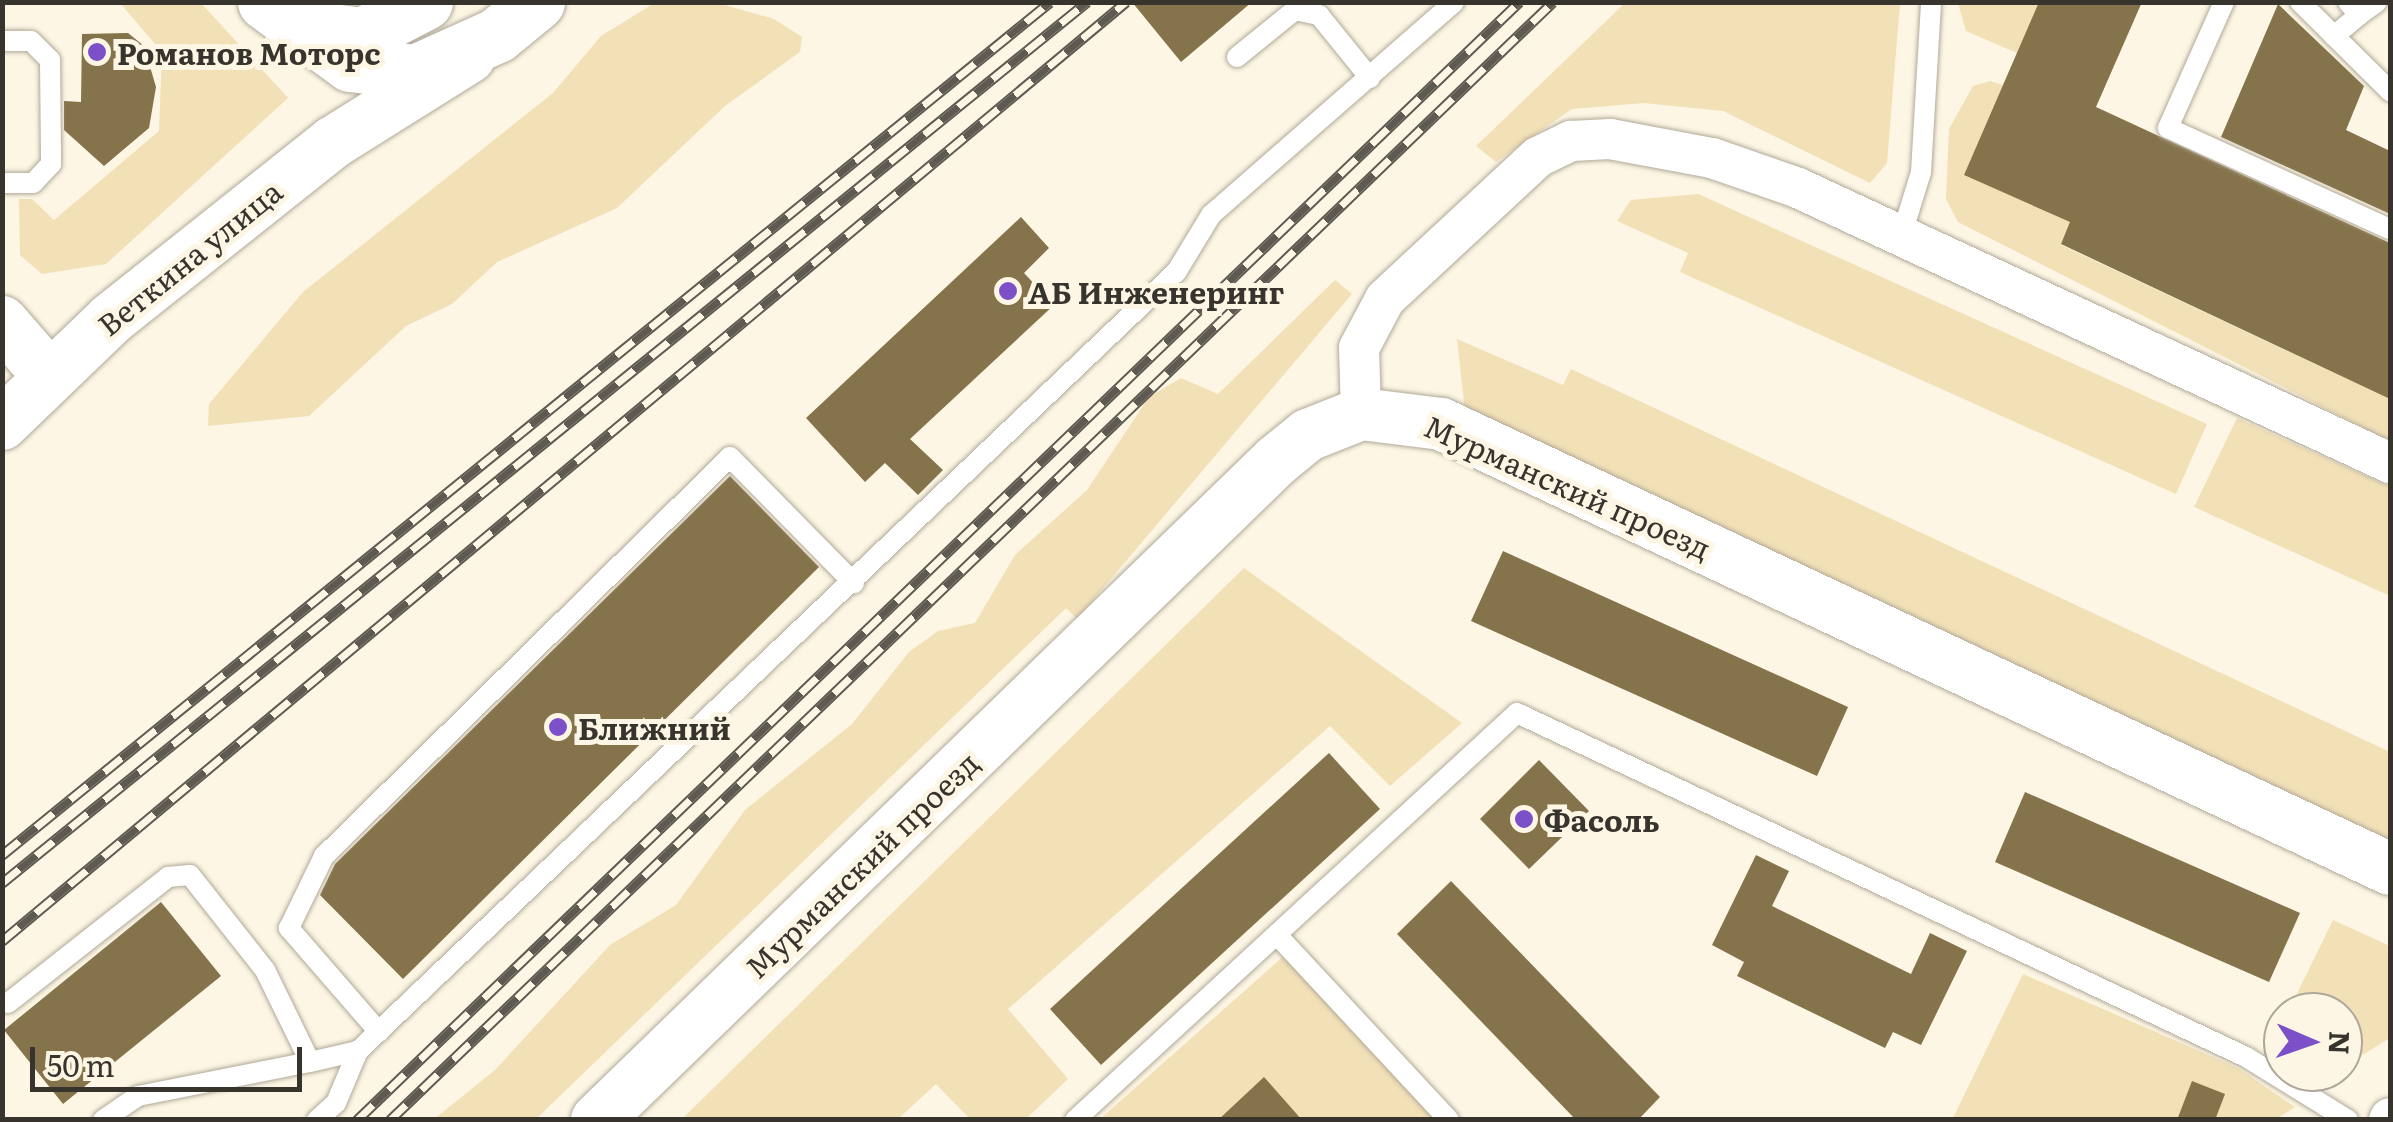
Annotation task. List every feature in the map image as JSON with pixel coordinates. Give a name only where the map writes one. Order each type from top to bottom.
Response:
[{"type":"main road","points":[[274,12],[321,35],[362,35],[426,2]]},
{"type":"main road","points":[[274,12],[379,72],[449,62],[517,19]]},
{"type":"street","points":[[332,143],[379,72],[434,2]]},
{"type":"street","points":[[332,143],[517,19]]},
{"type":"street","points":[[1361,414],[1358,348],[1385,298],[1507,180],[1571,141],[1610,138],[1712,158],[2390,463]]},
{"type":"street","name":"Веткина улица","points":[[2,424],[49,376],[332,143]]},
{"type":"street","points":[[2,322],[49,376]]},
{"type":"street","name":"Мурманский проезд","points":[[597,1120],[1276,461],[1308,435],[1361,414],[1441,424],[2390,870]]},
{"type":"lane","points":[[103,1120],[138,1096],[358,1050],[854,583],[1177,271],[1210,215],[1454,2]]},
{"type":"lane","points":[[1900,240],[1921,172],[1931,2]]},
{"type":"lane","points":[[2224,2],[2168,128],[2390,230]]},
{"type":"lane","points":[[2300,2],[2390,91]]},
{"type":"lane","points":[[2334,36],[2361,7]]},
{"type":"lane","points":[[1237,58],[1295,10],[1319,15],[1370,78]]},
{"type":"lane","points":[[2,41],[31,40],[50,60],[51,164],[32,183],[2,183]]},
{"type":"lane","points":[[379,1032],[289,928],[324,856],[730,457],[854,583]]},
{"type":"lane","points":[[1075,1120],[1517,713],[2246,1057],[2348,1120]]},
{"type":"lane","points":[[8,1004],[168,877],[190,875],[265,970],[310,1062]]},
{"type":"lane","points":[[1277,936],[1448,1120]]},
{"type":"lane","points":[[317,1120],[336,1103],[358,1050]]},
{"type":"shaded area","points":[[656,2],[718,3],[774,19],[802,37],[800,52],[725,106],[617,208],[497,262],[452,304],[406,326],[309,416],[208,426],[209,404],[303,292],[553,93],[601,36]]},
{"type":"shaded area","points":[[1626,2],[1900,3],[1887,163],[1870,183],[1723,111],[1644,103],[1572,109],[1496,162],[1476,146]]},
{"type":"shaded area","points":[[120,3],[201,3],[288,98],[106,264],[42,274],[20,255],[19,199],[32,199],[54,220],[159,131],[162,52]]},
{"type":"shaded area","points":[[1958,3],[2039,3],[2017,53],[1966,31]]},
{"type":"shaded area","points":[[1990,81],[2003,85],[1964,175],[2071,222],[2061,245],[2390,399],[2390,441],[1958,222],[1946,199],[1949,129],[1973,86]]},
{"type":"shaded area","points":[[1698,194],[2207,424],[2176,494],[1680,272],[1688,253],[1617,221],[1631,200]]},
{"type":"shaded area","points":[[1335,280],[1352,294],[1077,619],[1066,608],[536,1119],[433,1120],[495,1070],[610,945],[676,905],[745,810],[852,724],[909,652],[938,631],[975,623],[1015,555],[1087,490],[1149,397],[1181,378],[1218,394]]},
{"type":"shaded area","points":[[1457,339],[1563,385],[1571,369],[2390,752],[2390,849],[1465,412]]},
{"type":"shaded area","points":[[2237,418],[2390,487],[2390,596],[2194,507]]},
{"type":"shaded area","points":[[1244,568],[1462,723],[1390,786],[1330,726],[1008,1009],[1068,1079],[1026,1119],[970,1119],[936,1084],[898,1119],[682,1119]]},
{"type":"shaded area","points":[[2333,920],[2390,946],[2390,1038],[2363,1055],[2363,992],[2298,992]]},
{"type":"shaded area","points":[[1286,954],[1434,1119],[1099,1120]]},
{"type":"shaded area","points":[[2023,974],[2238,1068],[2263,1085],[2263,1092],[2273,1092],[2295,1107],[2275,1120],[1952,1120]]},
{"type":"building","points":[[1132,2],[1252,2],[1181,62]]},
{"type":"building","points":[[2039,2],[2142,2],[2096,107],[2390,243],[2390,399],[2061,244],[2070,222],[1964,175]]},
{"type":"building","points":[[2278,4],[2364,86],[2346,130],[2390,151],[2390,214],[2221,137]]},
{"type":"building","points":[[128,33],[144,46],[156,87],[149,128],[104,166],[64,130],[64,101],[81,102],[82,34]]},
{"type":"building","points":[[1021,217],[1049,248],[1024,273],[1054,305],[910,439],[943,470],[918,495],[885,463],[865,482],[806,418]]},
{"type":"building","points":[[730,476],[819,567],[403,979],[320,895],[335,864]]},
{"type":"building","points":[[1503,551],[1848,707],[1817,776],[1471,621]]},
{"type":"building","points":[[1329,753],[1380,809],[1101,1065],[1050,1009]]},
{"type":"building","points":[[1539,760],[1589,811],[1529,869],[1480,819]]},
{"type":"building","points":[[2025,792],[2300,913],[2269,982],[1995,862]]},
{"type":"building","points":[[1756,855],[1789,871],[1772,906],[1911,974],[1930,933],[1967,951],[1921,1045],[1893,1032],[1885,1048],[1737,976],[1744,962],[1712,945]]},
{"type":"building","points":[[1451,881],[1660,1097],[1638,1120],[1576,1120],[1397,934]]},
{"type":"building","points":[[161,902],[221,976],[63,1104],[4,1030]]},
{"type":"building","points":[[1264,1077],[1302,1120],[1218,1120]]},
{"type":"building","points":[[2192,1081],[2225,1094],[2215,1120],[2177,1120]]},
{"type":"railway","points":[[2,855],[1050,2]]},
{"type":"railway","points":[[2,883],[1087,2]]},
{"type":"railway","points":[[2,941],[1126,2]]},
{"type":"railway","points":[[357,1120],[1519,2]]},
{"type":"railway","points":[[390,1120],[1553,2]]},
{"type":"place","name":"Романов Моторс","points":[[97,52]]},
{"type":"place","name":"АБ Инженеринг","points":[[1008,291]]},
{"type":"place","name":"Ближний","points":[[558,727]]},
{"type":"place","name":"Фасоль","points":[[1524,819]]}]
